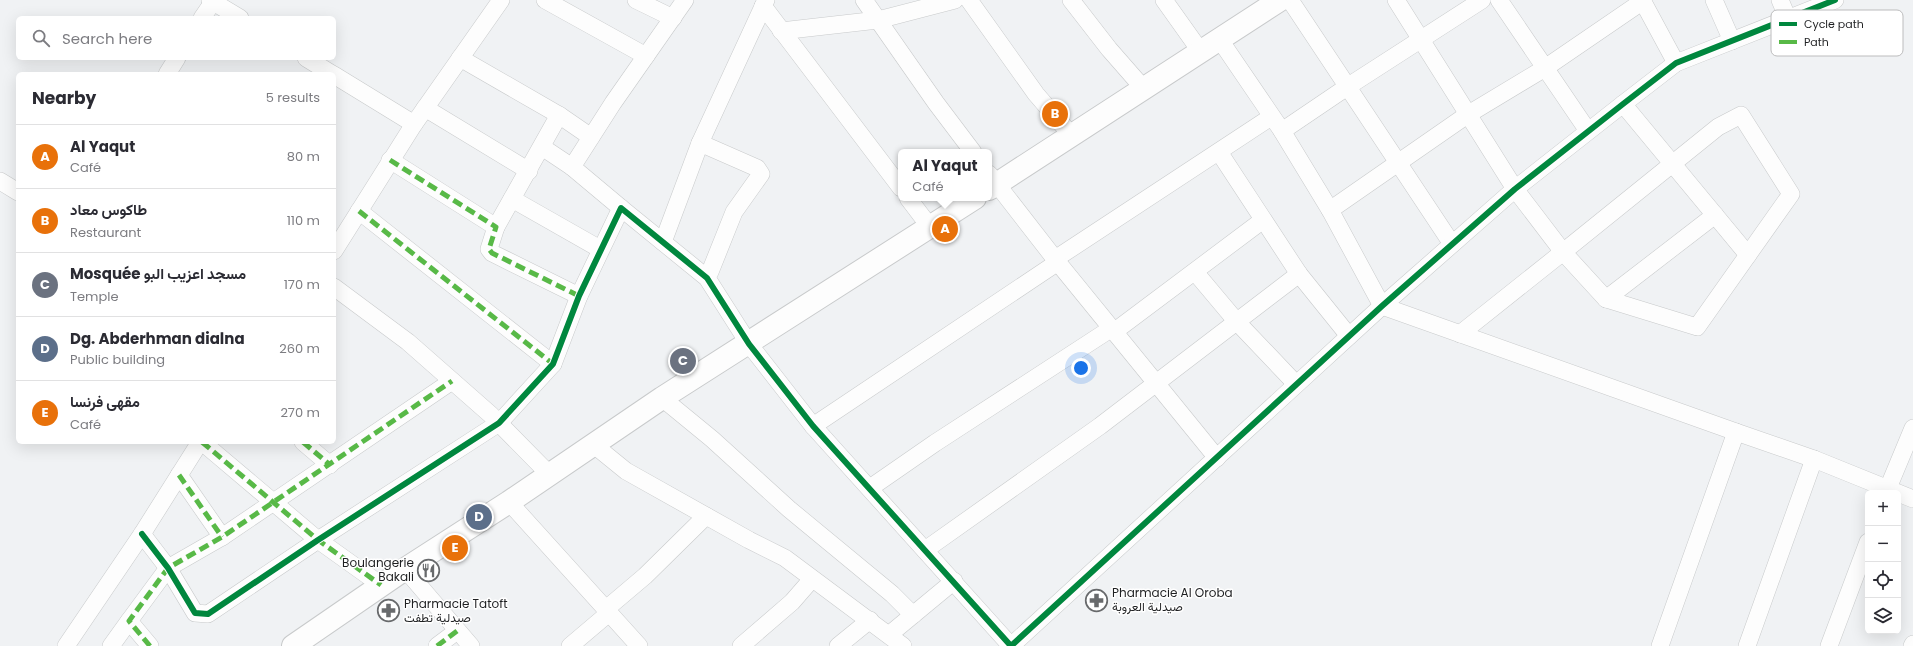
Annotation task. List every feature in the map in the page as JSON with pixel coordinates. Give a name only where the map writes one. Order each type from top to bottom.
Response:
[{"type":"main road","points":[[992,182],[1072,136],[1220,40],[1270,3]]},
{"type":"main road","points":[[293,646],[381,585],[550,475],[662,398],[749,344],[970,201]]},
{"type":"street","points":[[336,248],[390,160],[501,0]]},
{"type":"street","points":[[545,0],[646,56]]},
{"type":"street","points":[[636,0],[673,18]]},
{"type":"street","points":[[572,167],[685,0]]},
{"type":"street","points":[[864,0],[936,103],[971,149]]},
{"type":"street","points":[[782,31],[878,20],[955,0]]},
{"type":"street","points":[[969,0],[1036,94],[1072,136]]},
{"type":"street","points":[[1071,0],[1109,49],[1144,89]]},
{"type":"street","points":[[1164,0],[1202,52]]},
{"type":"street","points":[[1290,0],[1452,244]]},
{"type":"street","points":[[1396,0],[1515,189],[1563,252],[1606,299],[1698,326],[1792,194],[1741,115],[1718,128],[1563,252],[1460,334]]},
{"type":"street","points":[[1282,131],[1482,0]]},
{"type":"street","points":[[1499,0],[1588,131]]},
{"type":"street","points":[[1714,0],[1732,41]]},
{"type":"street","points":[[1780,0],[1784,10]]},
{"type":"street","points":[[1809,10],[1835,0]]},
{"type":"street","points":[[203,16],[212,1],[237,16]]},
{"type":"street","points":[[1330,210],[1467,115],[1545,68],[1642,1],[1676,63]]},
{"type":"street","points":[[764,3],[782,31],[898,184]]},
{"type":"street","points":[[663,242],[700,143],[764,3]]},
{"type":"street","points":[[542,148],[572,167],[707,278],[749,344],[813,426],[1011,646],[1382,306],[1515,189],[1676,63],[1771,25]]},
{"type":"street","points":[[1220,40],[1271,117],[1282,131],[1330,210],[1382,306],[1814,459],[1885,490]]},
{"type":"street","points":[[460,58],[559,116],[591,137]]},
{"type":"street","points":[[167,72],[176,60]]},
{"type":"street","points":[[309,60],[328,72]]},
{"type":"street","points":[[336,77],[414,124]]},
{"type":"street","points":[[1623,104],[1748,255]]},
{"type":"street","points":[[425,108],[529,171]]},
{"type":"street","points":[[559,116],[496,227],[489,249],[492,253],[579,296]]},
{"type":"street","points":[[813,426],[1271,117]]},
{"type":"street","points":[[700,143],[757,168],[761,174],[734,212],[710,272]]},
{"type":"street","points":[[1219,152],[1299,274],[1349,336]]},
{"type":"street","points":[[390,160],[496,227]]},
{"type":"street","points":[[0,181],[16,191]]},
{"type":"street","points":[[992,182],[1217,458]]},
{"type":"street","points":[[512,199],[600,249]]},
{"type":"street","points":[[910,201],[930,227]]},
{"type":"street","points":[[142,534],[168,568],[195,613],[208,614],[318,540],[499,423],[553,364],[579,296],[600,249],[621,208]]},
{"type":"street","points":[[359,212],[553,364]]},
{"type":"street","points":[[1606,299],[1715,215]]},
{"type":"street","points":[[870,488],[935,443],[1114,330],[1195,272],[1263,220]]},
{"type":"street","points":[[1195,272],[1237,322],[1296,384]]},
{"type":"street","points":[[925,550],[1055,459],[1299,274]]},
{"type":"street","points":[[336,288],[408,342],[499,423],[550,475]]},
{"type":"street","points":[[111,646],[168,568],[222,537],[452,381]]},
{"type":"street","points":[[662,398],[712,439],[789,509],[892,594],[913,615]]},
{"type":"street","points":[[1887,490],[1913,428]]},
{"type":"street","points":[[1660,646],[1736,432]]},
{"type":"street","points":[[66,646],[142,534],[200,444]]},
{"type":"street","points":[[203,444],[318,540],[381,585]]},
{"type":"street","points":[[305,444],[330,465]]},
{"type":"street","points":[[594,445],[626,471],[785,558],[890,634],[903,646]]},
{"type":"street","points":[[1748,646],[1814,459]]},
{"type":"street","points":[[179,476],[222,537]]},
{"type":"street","points":[[1901,495],[1913,499]]},
{"type":"street","points":[[509,502],[639,646]]},
{"type":"street","points":[[570,646],[645,576],[706,516]]},
{"type":"street","points":[[1829,646],[1865,550]]},
{"type":"street","points":[[405,569],[471,646]]},
{"type":"street","points":[[741,646],[792,602],[812,579]]},
{"type":"street","points":[[890,634],[954,581]]},
{"type":"street","points":[[838,646],[870,620]]},
{"type":"street","points":[[129,621],[150,646]]},
{"type":"street","points":[[437,646],[457,630]]},
{"type":"marked path","points":[[390,160],[496,227],[489,249],[492,253],[579,296]]},
{"type":"marked path","points":[[359,211],[553,364]]},
{"type":"marked path","points":[[150,646],[129,621],[168,568],[222,537],[452,381]]},
{"type":"marked path","points":[[204,444],[318,540],[381,585]]},
{"type":"marked path","points":[[305,444],[330,465]]},
{"type":"marked path","points":[[179,475],[222,537]]},
{"type":"marked path","points":[[437,646],[457,631]]},
{"type":"cycle path","points":[[1810,10],[1835,0]]},
{"type":"cycle path","points":[[1011,646],[1382,306],[1515,189],[1676,63],[1771,25]]},
{"type":"cycle path","points":[[142,534],[168,568],[195,613],[208,614],[318,540],[499,423],[553,364],[579,296],[621,208],[707,278],[749,344],[813,426],[1011,646]]},
{"type":"place","name":"طاكوس معاد","points":[[1055,114]]},
{"type":"place","name":"Al Yaqut","points":[[945,229]]},
{"type":"place","name":"Mosquée مسجد اعزيب البو","points":[[683,361]]},
{"type":"place","name":"Dg. Abderhman dialna","points":[[479,517]]},
{"type":"place","name":"مقهى فرنسا","points":[[455,548]]},
{"type":"place","name":"Boulangerie Bakali","points":[[429,570]]},
{"type":"place","name":"Pharmacie Al Oroba صيدلية العروبة","points":[[1097,600]]},
{"type":"place","name":"Pharmacie Tatoft صيدلية تطفت","points":[[388,611]]}]
